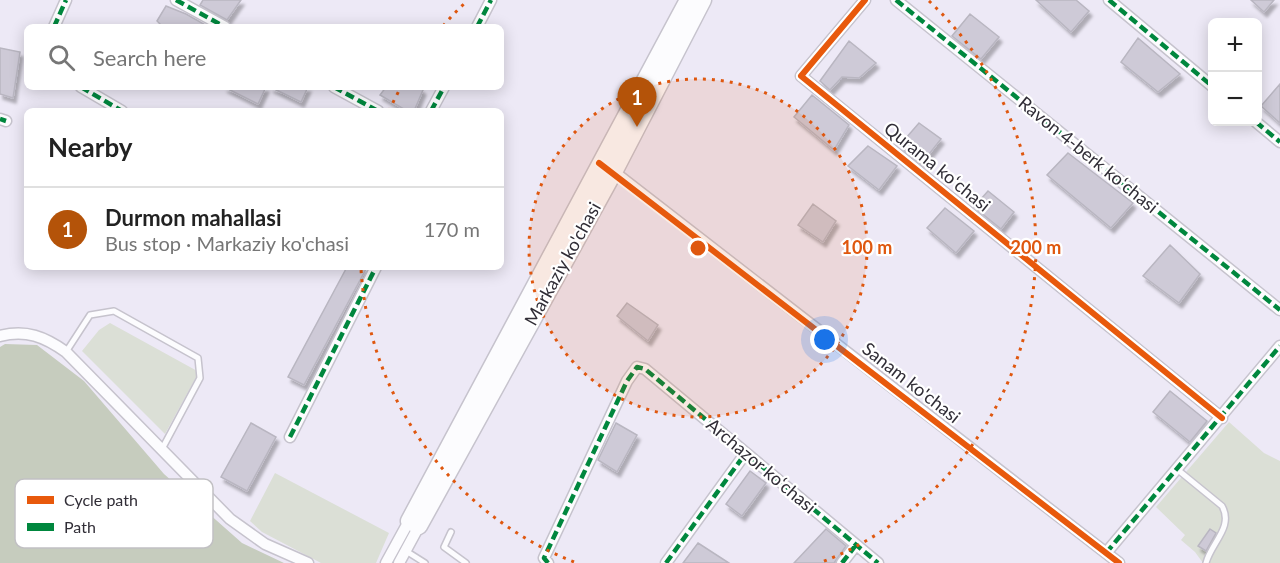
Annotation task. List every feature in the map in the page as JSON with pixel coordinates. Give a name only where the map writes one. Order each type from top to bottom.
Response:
[{"type":"street","points":[[55,24],[66,0]]},
{"type":"street","points":[[176,0],[220,24]]},
{"type":"street","points":[[479,24],[491,0]]},
{"type":"street","name":"Markaziy ko'chasi","points":[[544,283],[599,163],[688,0]]},
{"type":"street","name":"Markaziy ko'chasi","points":[[414,523],[544,283],[614,172],[703,0]]},
{"type":"street","name":"Qurama koʻchasi","points":[[865,0],[801,76],[1222,418]]},
{"type":"street","name":"Ravon 4-berk koʻchasi","points":[[896,0],[1280,310]]},
{"type":"street","points":[[1109,0],[1208,83]]},
{"type":"street","points":[[86,90],[117,108]]},
{"type":"street","points":[[340,90],[372,108]]},
{"type":"street","points":[[433,108],[442,90]]},
{"type":"street","points":[[1261,126],[1280,142]]},
{"type":"street","name":"Sanam ko'chasi","points":[[599,163],[614,172],[1119,563]]},
{"type":"street","points":[[290,437],[374,270]]},
{"type":"street","points":[[0,336],[35,334],[49,339],[66,352],[191,479]]},
{"type":"street","points":[[1106,553],[1222,418],[1280,346]]},
{"type":"street","name":"Archazor ko‘chasi","points":[[548,563],[544,558],[627,381],[637,367],[645,369],[878,563]]},
{"type":"street","points":[[666,563],[745,454]]},
{"type":"street","points":[[213,500],[241,528],[266,544],[308,563]]},
{"type":"street","points":[[399,563],[406,550],[414,523]]},
{"type":"street","points":[[386,563],[414,523]]},
{"type":"street","points":[[842,563],[856,545]]},
{"type":"lane","points":[[66,352],[90,315],[114,311],[198,358],[200,378],[162,450]]},
{"type":"lane","points":[[1178,470],[1222,506],[1227,514],[1226,526],[1209,551],[1206,563]]},
{"type":"lane","points":[[451,532],[444,547],[466,563]]},
{"type":"lane","points":[[406,550],[425,563]]},
{"type":"shaded area","points":[[110,323],[199,372],[165,434],[82,351],[99,330]]},
{"type":"shaded area","points":[[5,344],[37,345],[84,381],[170,479],[15,479],[15,548],[213,548],[213,517],[242,543],[284,563],[0,563],[0,347]]},
{"type":"shaded area","points":[[1229,422],[1264,453],[1280,461],[1280,563],[1203,563],[1195,552],[1181,540],[1185,535],[1156,507]]},
{"type":"shaded area","points":[[275,473],[389,533],[376,563],[321,563],[262,532],[250,521]]},
{"type":"building","points":[[203,0],[241,0],[227,20],[200,5]]},
{"type":"building","points":[[1036,0],[1076,0],[1089,11],[1071,32]]},
{"type":"building","points":[[1251,0],[1274,0],[1264,12]]},
{"type":"building","points":[[166,6],[204,24],[160,24],[157,21]]},
{"type":"building","points":[[970,14],[999,37],[981,59],[952,36]]},
{"type":"building","points":[[1138,38],[1180,74],[1158,92],[1121,62]]},
{"type":"building","points":[[849,41],[876,63],[859,78],[842,77],[830,90],[820,81]]},
{"type":"building","points":[[0,48],[20,52],[13,98],[0,94]]},
{"type":"building","points":[[1280,84],[1280,123],[1262,105]]},
{"type":"building","points":[[230,90],[265,90],[258,104]]},
{"type":"building","points":[[276,90],[307,90],[301,102]]},
{"type":"building","points":[[384,90],[423,90],[415,108],[402,108],[380,95]]},
{"type":"building","points":[[812,95],[849,125],[834,150],[794,117]]},
{"type":"building","points":[[919,123],[941,139],[922,163],[900,145]]},
{"type":"building","points":[[868,146],[897,166],[879,190],[848,166]]},
{"type":"building","points":[[1068,153],[1133,203],[1111,228],[1047,175]]},
{"type":"building","points":[[988,191],[1014,212],[1001,229],[974,207]]},
{"type":"building","points":[[813,204],[836,221],[823,242],[798,225]]},
{"type":"building","points":[[945,208],[974,231],[956,253],[927,228]]},
{"type":"building","points":[[1170,245],[1200,274],[1179,303],[1143,276]]},
{"type":"building","points":[[345,270],[365,270],[304,385],[288,377]]},
{"type":"building","points":[[627,303],[658,325],[648,341],[617,316]]},
{"type":"building","points":[[1170,391],[1207,421],[1190,442],[1153,412]]},
{"type":"building","points":[[251,423],[276,437],[247,491],[221,477]]},
{"type":"building","points":[[616,423],[637,435],[617,472],[598,460]]},
{"type":"building","points":[[750,471],[766,483],[742,516],[726,504]]},
{"type":"building","points":[[826,529],[846,546],[834,563],[794,563]]},
{"type":"building","points":[[1210,529],[1216,533],[1206,551],[1198,546]]},
{"type":"building","points":[[698,543],[729,563],[683,563]]},
{"type":"marked path","points":[[55,24],[66,0]]},
{"type":"marked path","points":[[176,0],[220,24]]},
{"type":"marked path","points":[[479,24],[491,0]]},
{"type":"marked path","points":[[896,0],[1280,310]]},
{"type":"marked path","points":[[1109,0],[1208,83]]},
{"type":"marked path","points":[[86,90],[117,108]]},
{"type":"marked path","points":[[340,90],[372,108]]},
{"type":"marked path","points":[[433,108],[442,90]]},
{"type":"marked path","points":[[0,119],[6,121]]},
{"type":"marked path","points":[[1261,126],[1280,142]]},
{"type":"marked path","points":[[290,437],[374,270]]},
{"type":"marked path","points":[[1106,553],[1280,346]]},
{"type":"marked path","points":[[548,563],[544,558],[627,381],[637,367],[645,369],[878,563]]},
{"type":"marked path","points":[[666,563],[745,454]]},
{"type":"marked path","points":[[842,563],[856,545]]},
{"type":"cycle path","points":[[865,0],[801,76],[1222,418]]},
{"type":"cycle path","points":[[599,163],[1119,563]]},
{"type":"place","name":"Durmon mahallasi","points":[[637,127]]}]
